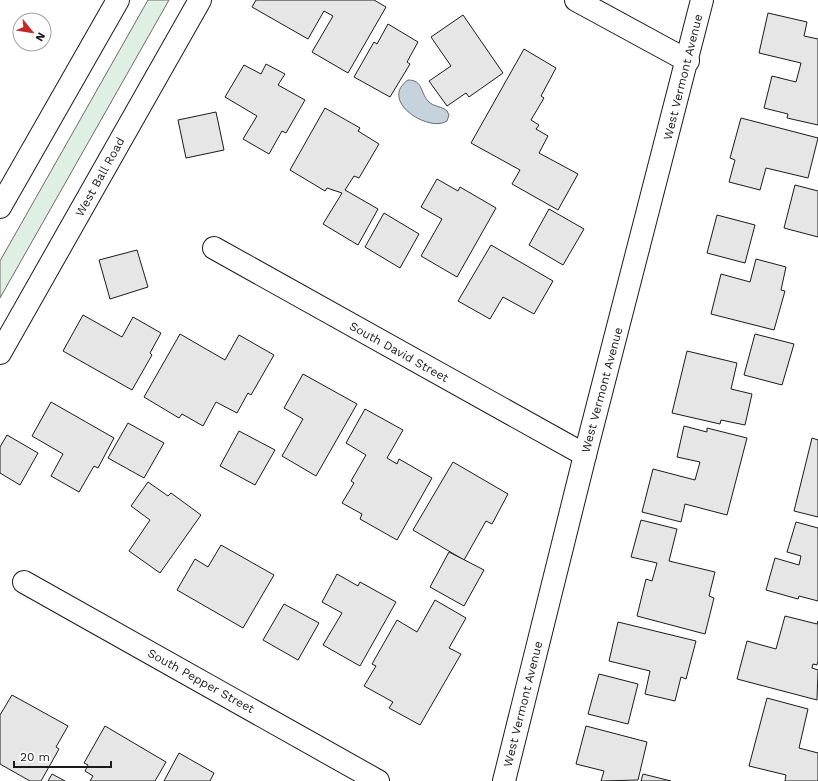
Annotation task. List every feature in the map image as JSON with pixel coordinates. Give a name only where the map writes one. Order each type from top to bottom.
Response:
[{"type":"street","points":[[0,207],[118,0]]},
{"type":"street","name":"West Ball Road","points":[[0,353],[200,0]]},
{"type":"street","points":[[576,0],[688,61]]},
{"type":"street","name":"West Vermont Avenue","points":[[504,781],[584,455],[688,61],[702,0]]},
{"type":"street","name":"South David Street","points":[[214,248],[584,455]]},
{"type":"street","name":"South Pepper Street","points":[[24,582],[378,781]]},
{"type":"green space","points":[[148,0],[169,0],[0,298],[0,261]]},
{"type":"shaded area","points":[[408,80],[419,84],[425,98],[430,103],[447,111],[449,115],[447,121],[439,124],[429,123],[410,113],[402,105],[399,97],[400,88]]},
{"type":"building","points":[[256,0],[374,0],[386,7],[348,73],[312,52],[333,16],[324,11],[308,39],[252,7]]},
{"type":"building","points":[[768,13],[807,22],[804,36],[818,39],[818,125],[787,118],[788,114],[764,108],[772,76],[796,82],[801,63],[759,53]]},
{"type":"building","points":[[463,15],[503,73],[469,97],[466,93],[447,106],[429,81],[451,66],[431,37]]},
{"type":"building","points":[[388,24],[418,42],[407,62],[410,64],[390,97],[354,77],[374,42],[377,44]]},
{"type":"building","points":[[524,49],[556,68],[541,96],[544,98],[531,120],[539,125],[536,129],[548,136],[539,153],[578,174],[558,210],[512,184],[520,170],[471,143]]},
{"type":"building","points":[[266,64],[285,74],[278,85],[305,100],[286,133],[282,131],[269,154],[243,139],[257,116],[225,97],[244,65],[261,74]]},
{"type":"building","points":[[325,108],[360,128],[358,131],[379,144],[359,178],[354,176],[345,190],[378,209],[358,245],[323,224],[342,193],[327,188],[325,191],[290,170]]},
{"type":"building","points":[[216,112],[224,150],[186,158],[178,120]]},
{"type":"building","points":[[741,118],[818,138],[808,178],[766,168],[760,190],[729,182],[735,160],[730,158]]},
{"type":"building","points":[[437,179],[458,191],[460,187],[496,208],[457,277],[421,256],[442,219],[421,207]]},
{"type":"building","points":[[795,185],[818,191],[818,237],[784,228]]},
{"type":"building","points":[[549,209],[584,229],[563,265],[529,245]]},
{"type":"building","points":[[384,213],[419,234],[400,268],[365,247]]},
{"type":"building","points":[[717,215],[755,225],[745,263],[707,253]]},
{"type":"building","points":[[491,245],[553,281],[534,314],[503,297],[490,319],[458,301]]},
{"type":"building","points":[[137,250],[148,287],[110,299],[99,260]]},
{"type":"building","points":[[756,259],[786,267],[781,290],[785,291],[774,330],[711,314],[721,274],[750,282]]},
{"type":"building","points":[[83,315],[122,337],[133,317],[161,333],[150,353],[152,355],[132,390],[63,351]]},
{"type":"building","points":[[180,334],[225,360],[239,335],[274,355],[251,395],[248,393],[237,413],[216,402],[203,426],[182,414],[179,418],[144,397]]},
{"type":"building","points":[[755,334],[794,344],[782,385],[744,375]]},
{"type":"building","points":[[687,351],[737,363],[731,389],[752,394],[745,425],[721,420],[720,424],[672,413]]},
{"type":"building","points":[[303,374],[357,404],[316,476],[282,456],[303,419],[284,408]]},
{"type":"building","points":[[51,402],[114,438],[98,468],[94,466],[79,492],[51,476],[63,454],[32,436]]},
{"type":"building","points":[[365,409],[403,430],[387,458],[397,464],[399,459],[432,478],[397,540],[360,519],[362,514],[342,503],[354,483],[351,481],[366,455],[346,443]]},
{"type":"building","points":[[128,423],[164,443],[144,478],[108,458]]},
{"type":"building","points":[[684,426],[707,432],[707,428],[747,438],[727,515],[685,504],[681,522],[642,512],[653,469],[695,480],[700,462],[677,457]]},
{"type":"building","points":[[239,431],[275,450],[255,485],[220,466]]},
{"type":"building","points":[[7,435],[38,453],[20,485],[0,473],[0,447]]},
{"type":"building","points":[[812,438],[818,440],[818,517],[794,511]]},
{"type":"building","points":[[453,462],[508,494],[492,524],[486,521],[464,560],[413,530]]},
{"type":"building","points":[[148,482],[168,496],[171,493],[201,515],[160,573],[129,551],[150,520],[131,506]]},
{"type":"building","points":[[641,520],[677,529],[669,561],[715,572],[709,596],[714,598],[705,634],[637,616],[646,579],[652,581],[657,563],[631,557]]},
{"type":"building","points":[[796,522],[818,528],[818,601],[799,596],[798,599],[766,590],[775,558],[799,565],[801,556],[787,552]]},
{"type":"building","points":[[221,545],[274,575],[243,628],[177,590],[195,559],[208,567]]},
{"type":"building","points":[[449,552],[484,570],[464,606],[430,587]]},
{"type":"building","points":[[337,574],[358,586],[360,582],[396,602],[360,666],[323,645],[342,613],[322,602]]},
{"type":"building","points":[[435,600],[466,618],[449,648],[461,654],[420,725],[389,708],[393,702],[364,686],[376,666],[372,664],[397,620],[417,632]]},
{"type":"building","points":[[284,604],[319,623],[298,660],[263,640]]},
{"type":"building","points":[[785,616],[817,624],[818,621],[818,661],[817,665],[813,664],[812,668],[818,670],[817,700],[737,679],[747,641],[776,649]]},
{"type":"building","points":[[618,622],[696,641],[686,679],[681,677],[675,701],[645,694],[650,671],[609,661]]},
{"type":"building","points":[[599,674],[638,684],[628,724],[588,714]]},
{"type":"building","points":[[12,695],[68,726],[56,747],[59,749],[41,781],[30,781],[0,764],[0,715]]},
{"type":"building","points":[[767,698],[808,709],[799,748],[818,753],[818,781],[785,781],[786,775],[749,766]]},
{"type":"building","points":[[105,726],[166,762],[155,781],[90,781],[93,776],[85,771],[88,765],[84,763]]},
{"type":"building","points":[[586,726],[647,742],[638,780],[601,781],[604,771],[576,764]]},
{"type":"building","points":[[179,753],[214,773],[210,781],[164,781]]},
{"type":"building","points":[[52,774],[65,781],[48,781]]},
{"type":"building","points":[[643,774],[671,781],[641,781]]}]
